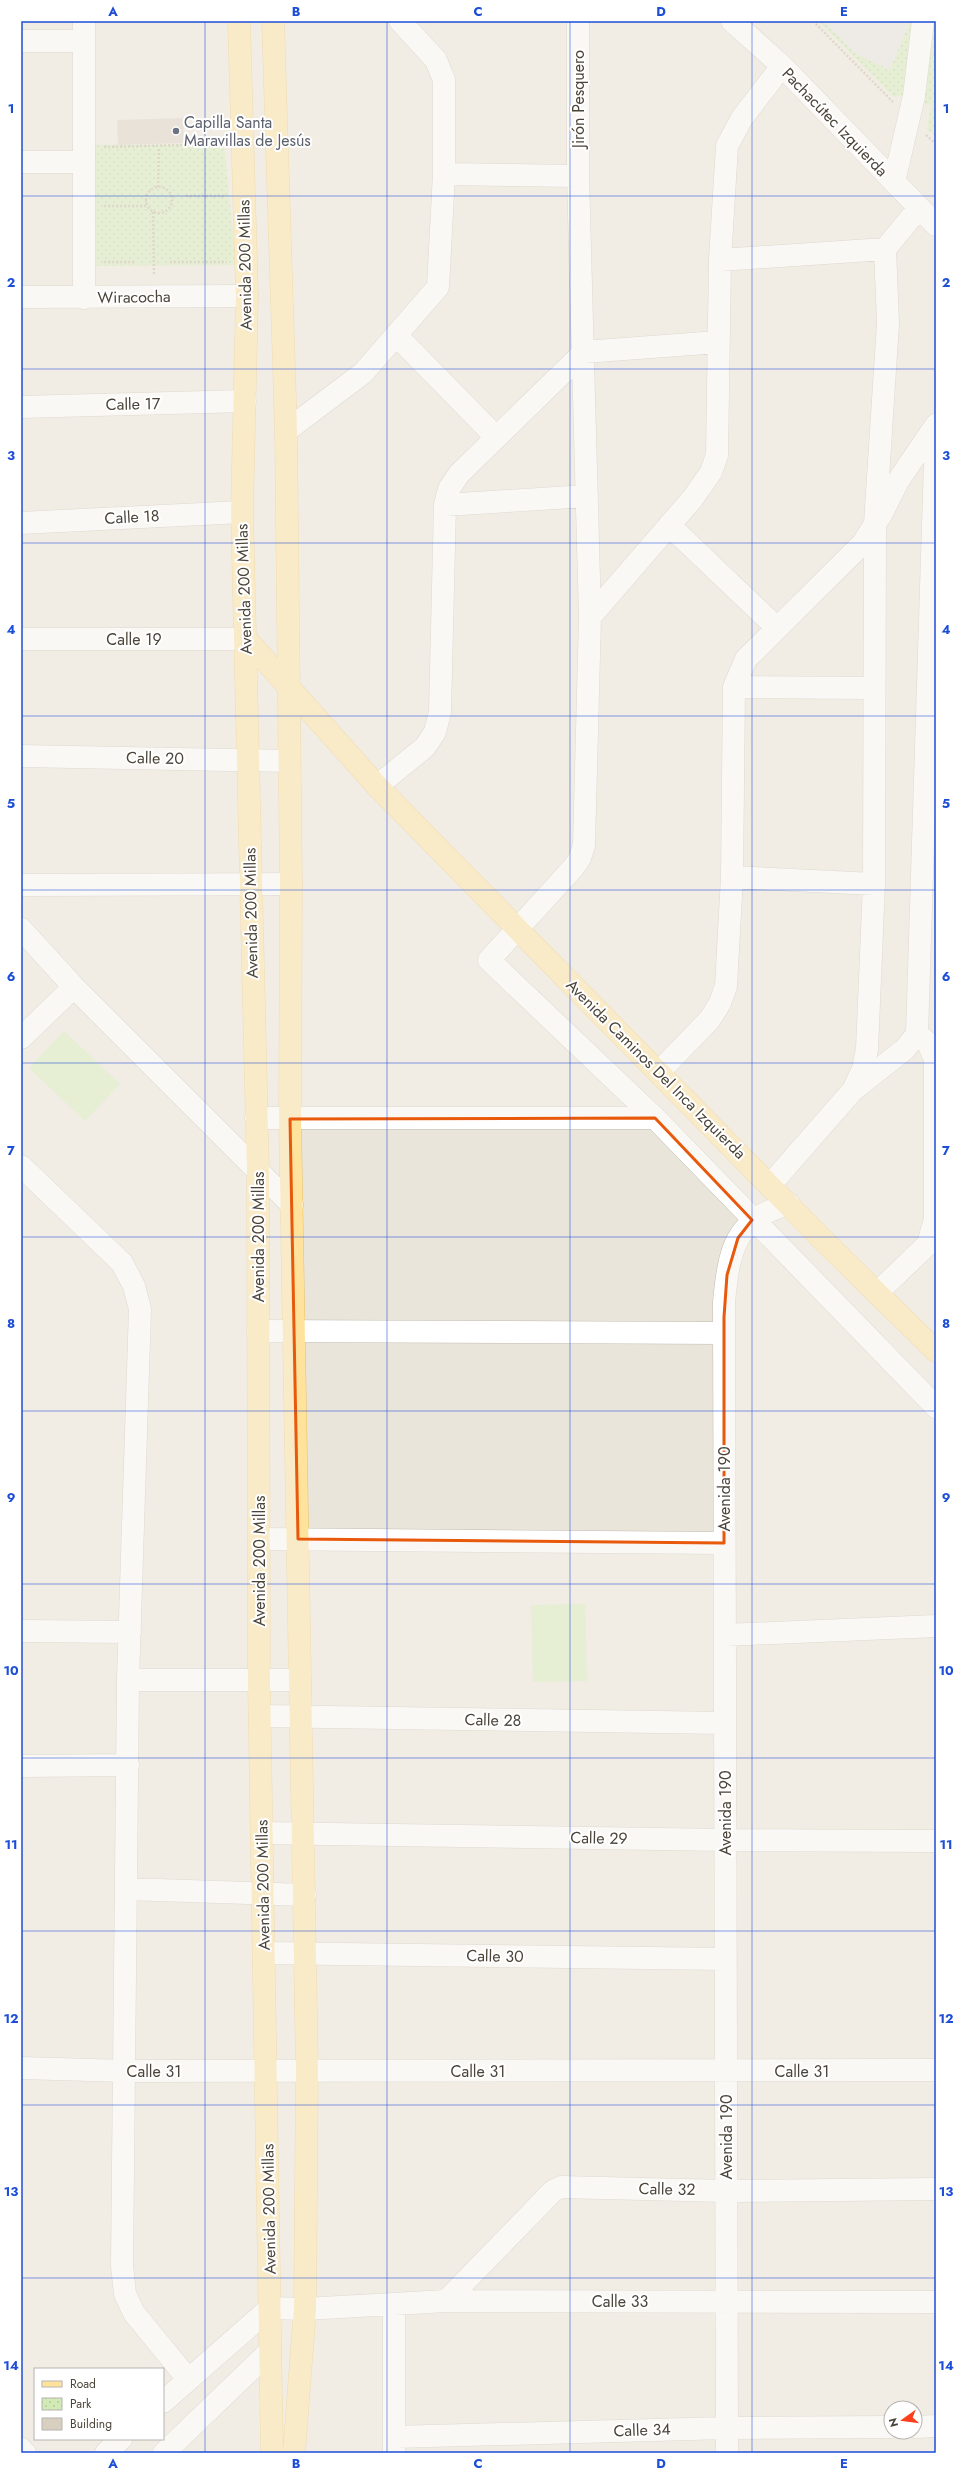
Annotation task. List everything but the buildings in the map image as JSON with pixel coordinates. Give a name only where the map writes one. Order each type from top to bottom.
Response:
[{"type":"main road","name":"Avenida 200 Millas","points":[[238,21],[247,296],[242,512],[258,1171],[258,1539],[272,2453]]},
{"type":"main road","name":"Avenida 200 Millas","points":[[273,21],[286,431],[291,884],[290,1119],[304,1834],[307,2070],[305,2309],[294,2453]]},
{"type":"main road","name":"Avenida Caminos Del Inca Izquierda","points":[[246,639],[377,786],[770,1185],[936,1351]]},
{"type":"street","points":[[286,431],[363,372],[397,336],[438,287],[444,174],[444,80],[436,60],[400,21]]},
{"type":"street","name":"Jirón Pesquero","points":[[578,21],[578,176],[590,616],[584,845],[580,858],[573,868],[489,960],[655,1118]]},
{"type":"street","name":"Pachacútec Izquierda","points":[[732,21],[782,66],[936,225]]},
{"type":"street","points":[[894,182],[910,118],[923,21]]},
{"type":"street","points":[[21,41],[84,31],[84,298]]},
{"type":"street","points":[[590,616],[702,486],[711,472],[717,455],[720,260],[727,146],[742,118],[782,66]]},
{"type":"street","points":[[21,162],[84,162]]},
{"type":"street","points":[[444,174],[578,176]]},
{"type":"street","points":[[853,1090],[863,1069],[867,1049],[874,884],[875,524],[888,323],[885,249],[919,208]]},
{"type":"street","points":[[720,260],[885,249]]},
{"type":"street","name":"Wiracocha","points":[[21,298],[247,296]]},
{"type":"street","points":[[397,336],[495,436]]},
{"type":"street","points":[[377,786],[425,747],[435,732],[440,712],[445,505],[449,490],[459,474],[495,436],[584,352],[718,342]]},
{"type":"street","name":"Calle 17","points":[[21,407],[245,401]]},
{"type":"street","points":[[659,1072],[710,1019],[720,1003],[726,986],[732,877],[734,687],[746,659],[863,543],[898,481],[936,425]]},
{"type":"street","points":[[770,1185],[853,1090],[904,1049],[917,1034],[928,951],[936,430]]},
{"type":"street","points":[[445,505],[587,496]]},
{"type":"street","name":"Calle 18","points":[[21,523],[242,512]]},
{"type":"street","points":[[669,525],[777,628]]},
{"type":"street","name":"Calle 19","points":[[21,639],[246,639]]},
{"type":"street","points":[[734,687],[874,688]]},
{"type":"street","name":"Calle 20","points":[[21,756],[249,759],[289,761]]},
{"type":"street","points":[[732,877],[874,884]]},
{"type":"street","points":[[21,885],[291,884]]},
{"type":"street","points":[[21,929],[74,987],[292,1205]]},
{"type":"street","points":[[21,1038],[74,987]]},
{"type":"street","points":[[877,1292],[928,1244],[935,1219],[935,1059],[928,1043],[917,1034]]},
{"type":"street","points":[[256,1118],[655,1118],[752,1220],[936,1407]]},
{"type":"street","points":[[21,1166],[122,1263],[134,1286],[140,1309],[128,1680],[126,2071],[122,2266],[125,2294],[134,2313],[188,2379]]},
{"type":"street","name":"Avenida 190","points":[[727,2453],[724,1543],[725,1288],[731,1255],[738,1238],[752,1220],[768,1210],[789,1204]]},
{"type":"street","points":[[258,1331],[724,1334]]},
{"type":"street","points":[[258,1539],[724,1543]]},
{"type":"street","points":[[725,1635],[936,1626]]},
{"type":"street","points":[[21,1631],[130,1632]]},
{"type":"street","points":[[128,1680],[300,1680]]},
{"type":"street","name":"Calle 28","points":[[260,1716],[725,1723]]},
{"type":"street","points":[[21,1766],[128,1765]]},
{"type":"street","name":"Calle 29","points":[[262,1833],[725,1840],[936,1841]]},
{"type":"street","points":[[127,1889],[305,1894]]},
{"type":"street","name":"Calle 30","points":[[265,1953],[725,1959]]},
{"type":"street","name":"Calle 31","points":[[21,2068],[126,2071],[936,2070]]},
{"type":"street","name":"Calle 32","points":[[446,2301],[553,2190],[562,2187],[726,2191],[936,2190]]},
{"type":"street","name":"Calle 33","points":[[270,2308],[305,2309],[394,2306],[446,2301],[936,2302]]},
{"type":"street","points":[[394,2306],[394,2445]]},
{"type":"street","points":[[164,2401],[270,2308]]},
{"type":"street","points":[[164,2453],[270,2351]]},
{"type":"street","points":[[923,2426],[936,2426]]},
{"type":"street","name":"Calle 34","points":[[394,2445],[727,2428],[883,2427]]},
{"type":"street","points":[[106,2453],[121,2440]]},
{"type":"street","points":[[21,2449],[25,2453]]},
{"type":"path","points":[[812,21],[936,144]]},
{"type":"path","points":[[99,147],[159,147],[224,144],[226,151]]},
{"type":"path","points":[[158,187],[159,147]]},
{"type":"path","points":[[100,206],[147,206],[154,212],[163,214],[172,206],[171,194],[167,189],[158,187],[150,190],[147,195],[147,206]]},
{"type":"path","points":[[186,196],[232,196]]},
{"type":"path","points":[[154,212],[154,296]]},
{"type":"path","points":[[100,262],[135,262]]},
{"type":"path","points":[[170,262],[232,262]]},
{"type":"highlighted area","points":[[655,1118],[752,1220],[738,1238],[727,1275],[724,1317],[724,1543],[298,1539],[290,1119]]},
{"type":"shaded area","points":[[21,21],[936,21],[936,2453],[21,2453]]},
{"type":"shaded area","points":[[823,21],[910,21],[890,70],[856,54]]},
{"type":"green space","points":[[818,21],[936,21],[936,136],[927,130],[931,105],[924,104],[925,99],[902,95],[894,97]]},
{"type":"green space","points":[[224,144],[236,265],[96,266],[95,145]]},
{"type":"green space","points":[[64,1031],[120,1084],[85,1121],[29,1068]]},
{"type":"green space","points":[[585,1604],[587,1681],[533,1682],[531,1605]]},
{"type":"place","name":"Capilla Santa Maravillas de Jesús","points":[[176,131]]}]
